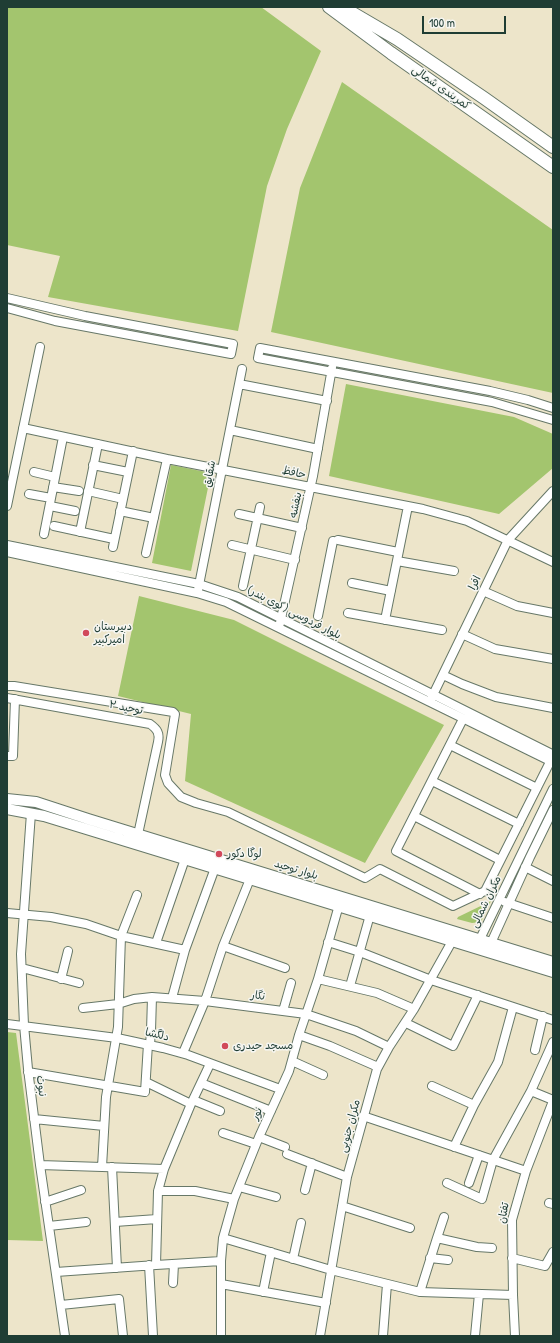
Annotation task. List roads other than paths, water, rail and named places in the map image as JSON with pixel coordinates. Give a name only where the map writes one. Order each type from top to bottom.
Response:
[{"type":"highway","name":"کمربندی شمالی","points":[[329,7],[391,53],[553,167]]},
{"type":"highway","points":[[342,7],[354,16],[397,39],[553,147]]},
{"type":"main road","name":"بلوار توحید","points":[[7,799],[36,802],[137,839],[185,859],[370,915],[455,936]]},
{"type":"main road","name":"بلوار توحید","points":[[7,809],[31,812],[137,839],[481,944],[553,972]]},
{"type":"main road","name":"بلوار توحید","points":[[481,944],[491,942],[553,962]]},
{"type":"street","points":[[7,298],[84,316],[233,344],[231,354],[55,321],[7,308]]},
{"type":"street","points":[[145,337],[148,328]]},
{"type":"street","points":[[7,506],[40,347]]},
{"type":"street","points":[[553,408],[528,400],[490,391],[260,348],[258,358],[486,401],[516,408],[553,420]]},
{"type":"street","name":"بنفشه","points":[[279,628],[311,488],[333,362]]},
{"type":"street","name":"شقایق","points":[[198,589],[242,369]]},
{"type":"street","points":[[239,384],[327,401]]},
{"type":"street","name":"حافظ","points":[[23,428],[167,459],[428,510],[467,521],[553,562]]},
{"type":"street","points":[[230,430],[318,448]]},
{"type":"street","points":[[44,534],[63,437]]},
{"type":"street","points":[[80,532],[98,444]]},
{"type":"street","points":[[54,526],[80,532],[114,543],[133,451]]},
{"type":"street","points":[[146,553],[167,459]]},
{"type":"street","points":[[93,465],[128,472]]},
{"type":"street","points":[[34,472],[55,477]]},
{"type":"street","points":[[54,487],[79,491]]},
{"type":"street","points":[[88,491],[123,499]]},
{"type":"street","name":"افرا","points":[[431,698],[508,540],[553,491]]},
{"type":"street","points":[[28,494],[75,511]]},
{"type":"street","points":[[385,620],[408,506]]},
{"type":"street","points":[[243,586],[260,507]]},
{"type":"street","points":[[120,511],[154,518]]},
{"type":"street","points":[[239,514],[302,528]]},
{"type":"street","points":[[318,616],[335,540],[398,552]]},
{"type":"street","name":"بلوار فردوسی (کوی بندر)","points":[[7,545],[96,567],[238,597],[431,698],[551,758]]},
{"type":"street","points":[[232,546],[295,560]]},
{"type":"street","name":"بلوار فردوسی (کوی بندر)","points":[[7,552],[96,567]]},
{"type":"street","points":[[397,561],[454,572]]},
{"type":"street","points":[[352,583],[391,591]]},
{"type":"street","name":"بلوار فردوسی (کوی بندر)","points":[[198,589],[431,698],[463,719],[551,758]]},
{"type":"street","points":[[483,591],[517,606],[553,613]]},
{"type":"street","points":[[348,613],[442,630]]},
{"type":"street","points":[[462,634],[495,649],[553,659]]},
{"type":"street","points":[[443,675],[462,684],[496,696],[553,708]]},
{"type":"street","points":[[7,686],[172,712],[175,714],[165,774],[168,783],[181,797],[228,812],[364,878],[380,869],[451,905],[455,905],[485,891],[551,758]]},
{"type":"street","points":[[7,756],[13,756],[11,698]]},
{"type":"street","name":"توحید ۲","points":[[11,698],[150,724],[156,729],[159,735],[158,742],[137,839]]},
{"type":"street","points":[[463,719],[396,851],[480,894]]},
{"type":"street","points":[[450,745],[537,788]]},
{"type":"street","points":[[432,781],[519,824]]},
{"type":"street","name":"مکران شمالی","points":[[481,944],[500,899],[553,789]]},
{"type":"street","name":"مکران شمالی","points":[[491,942],[525,867],[550,825],[553,810]]},
{"type":"street","name":"نبوت","points":[[31,812],[23,914],[22,968],[24,1025],[28,1072],[40,1165],[65,1336]]},
{"type":"street","points":[[414,816],[500,860]]},
{"type":"street","points":[[156,943],[185,859]]},
{"type":"street","points":[[525,867],[553,881]]},
{"type":"street","points":[[172,998],[185,950],[215,868]]},
{"type":"street","points":[[183,1053],[205,1001],[223,946],[250,879]]},
{"type":"street","points":[[102,1167],[108,1086],[118,1027],[121,936],[136,895]]},
{"type":"street","points":[[500,899],[509,904],[553,918]]},
{"type":"street","name":"نور","points":[[221,1336],[221,1261],[223,1238],[234,1199],[270,1110],[289,1071],[299,1035],[318,979],[338,905]]},
{"type":"street","points":[[7,914],[52,917],[86,924],[121,936],[185,950]]},
{"type":"street","points":[[350,986],[370,915]]},
{"type":"street","name":"مکران جنوبی","points":[[320,1336],[347,1177],[378,1067],[389,1047],[406,1023],[455,936]]},
{"type":"street","points":[[328,942],[360,952],[431,980],[553,1020]]},
{"type":"street","points":[[223,946],[285,968]]},
{"type":"street","points":[[61,979],[68,951]]},
{"type":"street","points":[[22,968],[78,983]]},
{"type":"street","points":[[318,979],[388,997],[414,1009]]},
{"type":"street","points":[[283,1011],[291,983]]},
{"type":"street","points":[[406,1023],[453,1046],[478,995]]},
{"type":"street","points":[[28,1072],[145,1092],[152,997]]},
{"type":"street","name":"نگار","points":[[83,1008],[118,1004],[134,999],[152,997],[205,1001],[306,1014],[356,1030],[389,1047]]},
{"type":"street","points":[[454,1147],[474,1105],[498,1062],[513,1007]]},
{"type":"street","points":[[535,1050],[543,1016]]},
{"type":"street","name":"دلگشا","points":[[7,1024],[117,1038],[149,1044],[183,1053],[280,1089]]},
{"type":"street","points":[[299,1035],[330,1046],[378,1067]]},
{"type":"street","points":[[447,1183],[482,1199],[493,1160],[531,1091],[553,1042]]},
{"type":"street","points":[[292,1061],[322,1075]]},
{"type":"street","points":[[153,1336],[152,1265],[157,1219],[158,1191],[164,1169],[192,1102],[210,1064]]},
{"type":"street","points":[[146,1082],[192,1102],[220,1111]]},
{"type":"street","points":[[201,1083],[270,1110]]},
{"type":"street","points":[[432,1086],[474,1105]]},
{"type":"street","points":[[531,1091],[553,1101]]},
{"type":"street","name":"تفتان","points":[[515,1336],[512,1295],[512,1220],[526,1171],[553,1101]]},
{"type":"street","points":[[363,1116],[526,1171]]},
{"type":"street","points":[[34,1119],[104,1126]]},
{"type":"street","points":[[223,1133],[257,1141],[286,1151],[347,1177]]},
{"type":"street","points":[[469,1183],[479,1155]]},
{"type":"street","points":[[305,1190],[312,1163]]},
{"type":"street","points":[[40,1165],[164,1169]]},
{"type":"street","points":[[112,1167],[117,1268]]},
{"type":"street","points":[[239,1187],[276,1197]]},
{"type":"street","points":[[46,1202],[80,1190]]},
{"type":"street","points":[[158,1191],[195,1191],[234,1199]]},
{"type":"street","points":[[342,1206],[410,1228]]},
{"type":"street","points":[[420,1292],[444,1217]]},
{"type":"street","points":[[115,1222],[157,1219]]},
{"type":"street","points":[[49,1226],[86,1222]]},
{"type":"street","points":[[293,1258],[301,1223]]},
{"type":"street","points":[[223,1238],[331,1270],[420,1292],[512,1295]]},
{"type":"street","points":[[437,1238],[477,1247],[492,1248]]},
{"type":"street","points":[[263,1292],[271,1252]]},
{"type":"street","points":[[512,1258],[545,1266],[553,1252]]},
{"type":"street","points":[[430,1258],[448,1260]]},
{"type":"street","points":[[56,1272],[221,1261]]},
{"type":"street","points":[[173,1283],[174,1264]]},
{"type":"street","points":[[221,1284],[326,1303]]},
{"type":"street","points":[[383,1336],[387,1284]]},
{"type":"street","points":[[475,1336],[479,1294]]},
{"type":"street","points":[[61,1305],[119,1299],[123,1336]]},
{"type":"place","name":"دبیرستان امیرکبیر","points":[[86,633]]},
{"type":"place","name":"لوگا دکور","points":[[219,854]]},
{"type":"place","name":"مسجد حیدری","points":[[225,1046]]}]
